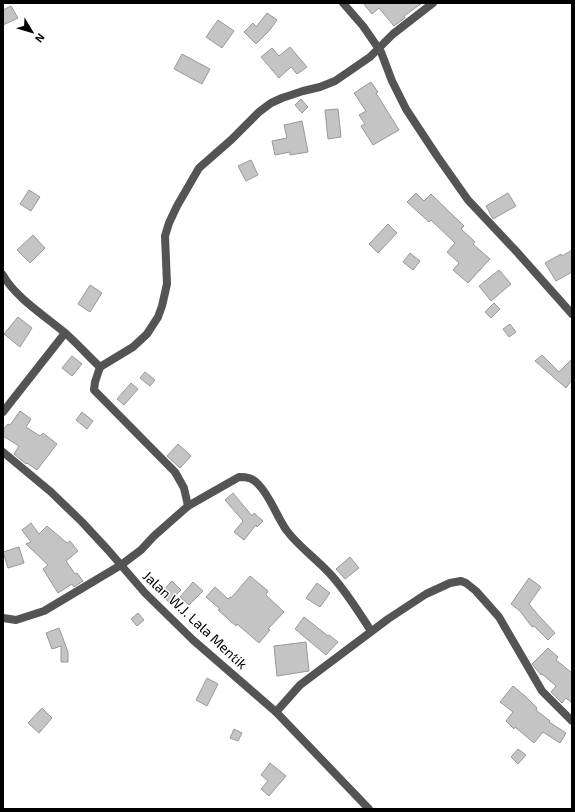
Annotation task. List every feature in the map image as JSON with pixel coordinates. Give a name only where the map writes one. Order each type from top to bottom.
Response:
[{"type":"street","points":[[343,3],[363,26],[381,52],[392,81],[406,109],[468,200],[572,314]]},
{"type":"street","points":[[188,506],[184,488],[175,472],[94,390],[100,367],[133,347],[147,334],[158,317],[167,284],[165,236],[176,206],[199,168],[231,140],[259,112],[271,103],[282,98],[335,81],[370,57],[393,34],[433,3]]},
{"type":"street","points":[[3,275],[15,291],[65,333],[100,367]]},
{"type":"street","points":[[3,412],[65,333]]},
{"type":"street","name":"Jalan W.J. Lala Mentik","points":[[3,452],[52,492],[82,522],[145,593],[193,640],[276,712],[368,809]]},
{"type":"street","points":[[3,618],[16,620],[44,611],[121,565],[141,550],[154,536],[188,506],[239,477],[248,477],[258,483],[269,498],[286,529],[295,541],[332,576],[371,631]]},
{"type":"street","points":[[276,712],[300,685],[371,631],[426,594],[455,581],[466,583],[499,617],[542,691],[572,721]]},
{"type":"building","points":[[363,3],[422,3],[404,16],[405,18],[394,26],[379,8],[372,14]]},
{"type":"building","points":[[11,6],[18,18],[3,25],[3,10]]},
{"type":"building","points":[[267,13],[277,20],[269,31],[256,44],[244,32],[253,23],[256,27]]},
{"type":"building","points":[[218,20],[234,31],[222,48],[206,37]]},
{"type":"building","points":[[290,47],[307,67],[297,74],[291,67],[279,78],[261,57],[272,48],[279,56]]},
{"type":"building","points":[[182,54],[210,69],[202,84],[174,69]]},
{"type":"building","points":[[371,82],[378,92],[376,93],[399,130],[373,145],[361,126],[365,124],[359,115],[366,111],[354,93]]},
{"type":"building","points":[[301,99],[308,107],[302,113],[295,105]]},
{"type":"building","points":[[338,109],[341,137],[328,139],[325,110]]},
{"type":"building","points":[[302,121],[308,152],[290,155],[290,152],[275,155],[272,141],[287,138],[284,125]]},
{"type":"building","points":[[251,160],[258,175],[246,181],[238,166]]},
{"type":"building","points":[[29,190],[40,197],[31,211],[20,204]]},
{"type":"building","points":[[416,193],[424,201],[431,194],[464,226],[461,229],[475,242],[473,244],[490,259],[468,283],[453,270],[459,263],[447,252],[455,243],[431,220],[429,222],[407,202]]},
{"type":"building","points":[[508,193],[516,206],[493,219],[486,206]]},
{"type":"building","points":[[388,224],[397,233],[378,253],[369,244]]},
{"type":"building","points":[[33,235],[45,248],[30,263],[17,250]]},
{"type":"building","points":[[572,250],[572,272],[556,281],[545,263]]},
{"type":"building","points":[[410,253],[420,261],[413,270],[403,262]]},
{"type":"building","points":[[499,270],[511,284],[491,301],[479,286]]},
{"type":"building","points":[[90,285],[102,293],[90,312],[78,304]]},
{"type":"building","points":[[494,303],[500,309],[491,318],[485,312]]},
{"type":"building","points":[[18,317],[32,328],[20,347],[4,334]]},
{"type":"building","points":[[510,324],[516,332],[509,337],[503,329]]},
{"type":"building","points":[[542,355],[559,372],[572,359],[572,380],[566,388],[535,361]]},
{"type":"building","points":[[72,356],[82,364],[72,376],[62,368]]},
{"type":"building","points":[[145,372],[155,380],[150,386],[140,378]]},
{"type":"building","points":[[131,383],[138,389],[124,405],[117,399]]},
{"type":"building","points":[[20,411],[31,419],[26,427],[40,436],[43,433],[57,444],[37,470],[27,463],[26,464],[14,454],[19,446],[3,436],[3,430],[8,424],[10,425]]},
{"type":"building","points":[[82,412],[93,421],[87,429],[76,420]]},
{"type":"building","points":[[178,444],[191,456],[180,468],[167,456]]},
{"type":"building","points":[[233,493],[252,516],[254,513],[263,521],[257,527],[256,525],[244,540],[234,532],[243,521],[225,500]]},
{"type":"building","points":[[31,523],[39,534],[47,526],[67,543],[70,541],[78,551],[66,561],[75,574],[77,573],[83,581],[74,587],[72,584],[58,593],[43,569],[48,565],[26,544],[31,542],[22,530]]},
{"type":"building","points":[[19,547],[24,563],[8,568],[3,552]]},
{"type":"building","points":[[350,557],[359,568],[345,579],[336,569]]},
{"type":"building","points":[[250,576],[268,591],[266,595],[284,612],[268,629],[270,630],[259,643],[237,624],[236,626],[206,597],[215,587],[228,599],[230,597],[231,598]]},
{"type":"building","points":[[529,578],[541,587],[529,604],[555,633],[548,640],[534,626],[532,627],[520,611],[511,604]]},
{"type":"building","points":[[172,581],[181,590],[169,602],[160,594]]},
{"type":"building","points":[[193,582],[203,591],[189,605],[180,597]]},
{"type":"building","points":[[317,583],[330,593],[320,607],[306,598]]},
{"type":"building","points":[[138,613],[144,620],[137,626],[131,619]]},
{"type":"building","points":[[304,617],[338,642],[326,655],[295,629]]},
{"type":"building","points":[[59,628],[68,652],[68,662],[61,662],[61,646],[52,649],[46,633]]},
{"type":"building","points":[[306,642],[309,671],[277,676],[274,646]]},
{"type":"building","points":[[548,648],[558,657],[556,660],[572,673],[572,703],[566,698],[562,703],[551,692],[556,686],[542,674],[541,675],[532,664]]},
{"type":"building","points":[[207,678],[218,684],[207,706],[196,700]]},
{"type":"building","points":[[513,686],[537,708],[536,710],[550,721],[549,722],[566,733],[560,743],[543,732],[534,743],[515,727],[514,729],[506,721],[513,712],[500,702]]},
{"type":"building","points":[[42,708],[52,718],[39,733],[28,723]]},
{"type":"building","points":[[234,729],[242,733],[238,741],[230,738]]},
{"type":"building","points":[[518,749],[526,755],[518,764],[511,757]]},
{"type":"building","points":[[270,763],[286,776],[269,796],[261,789],[268,781],[261,775]]}]
